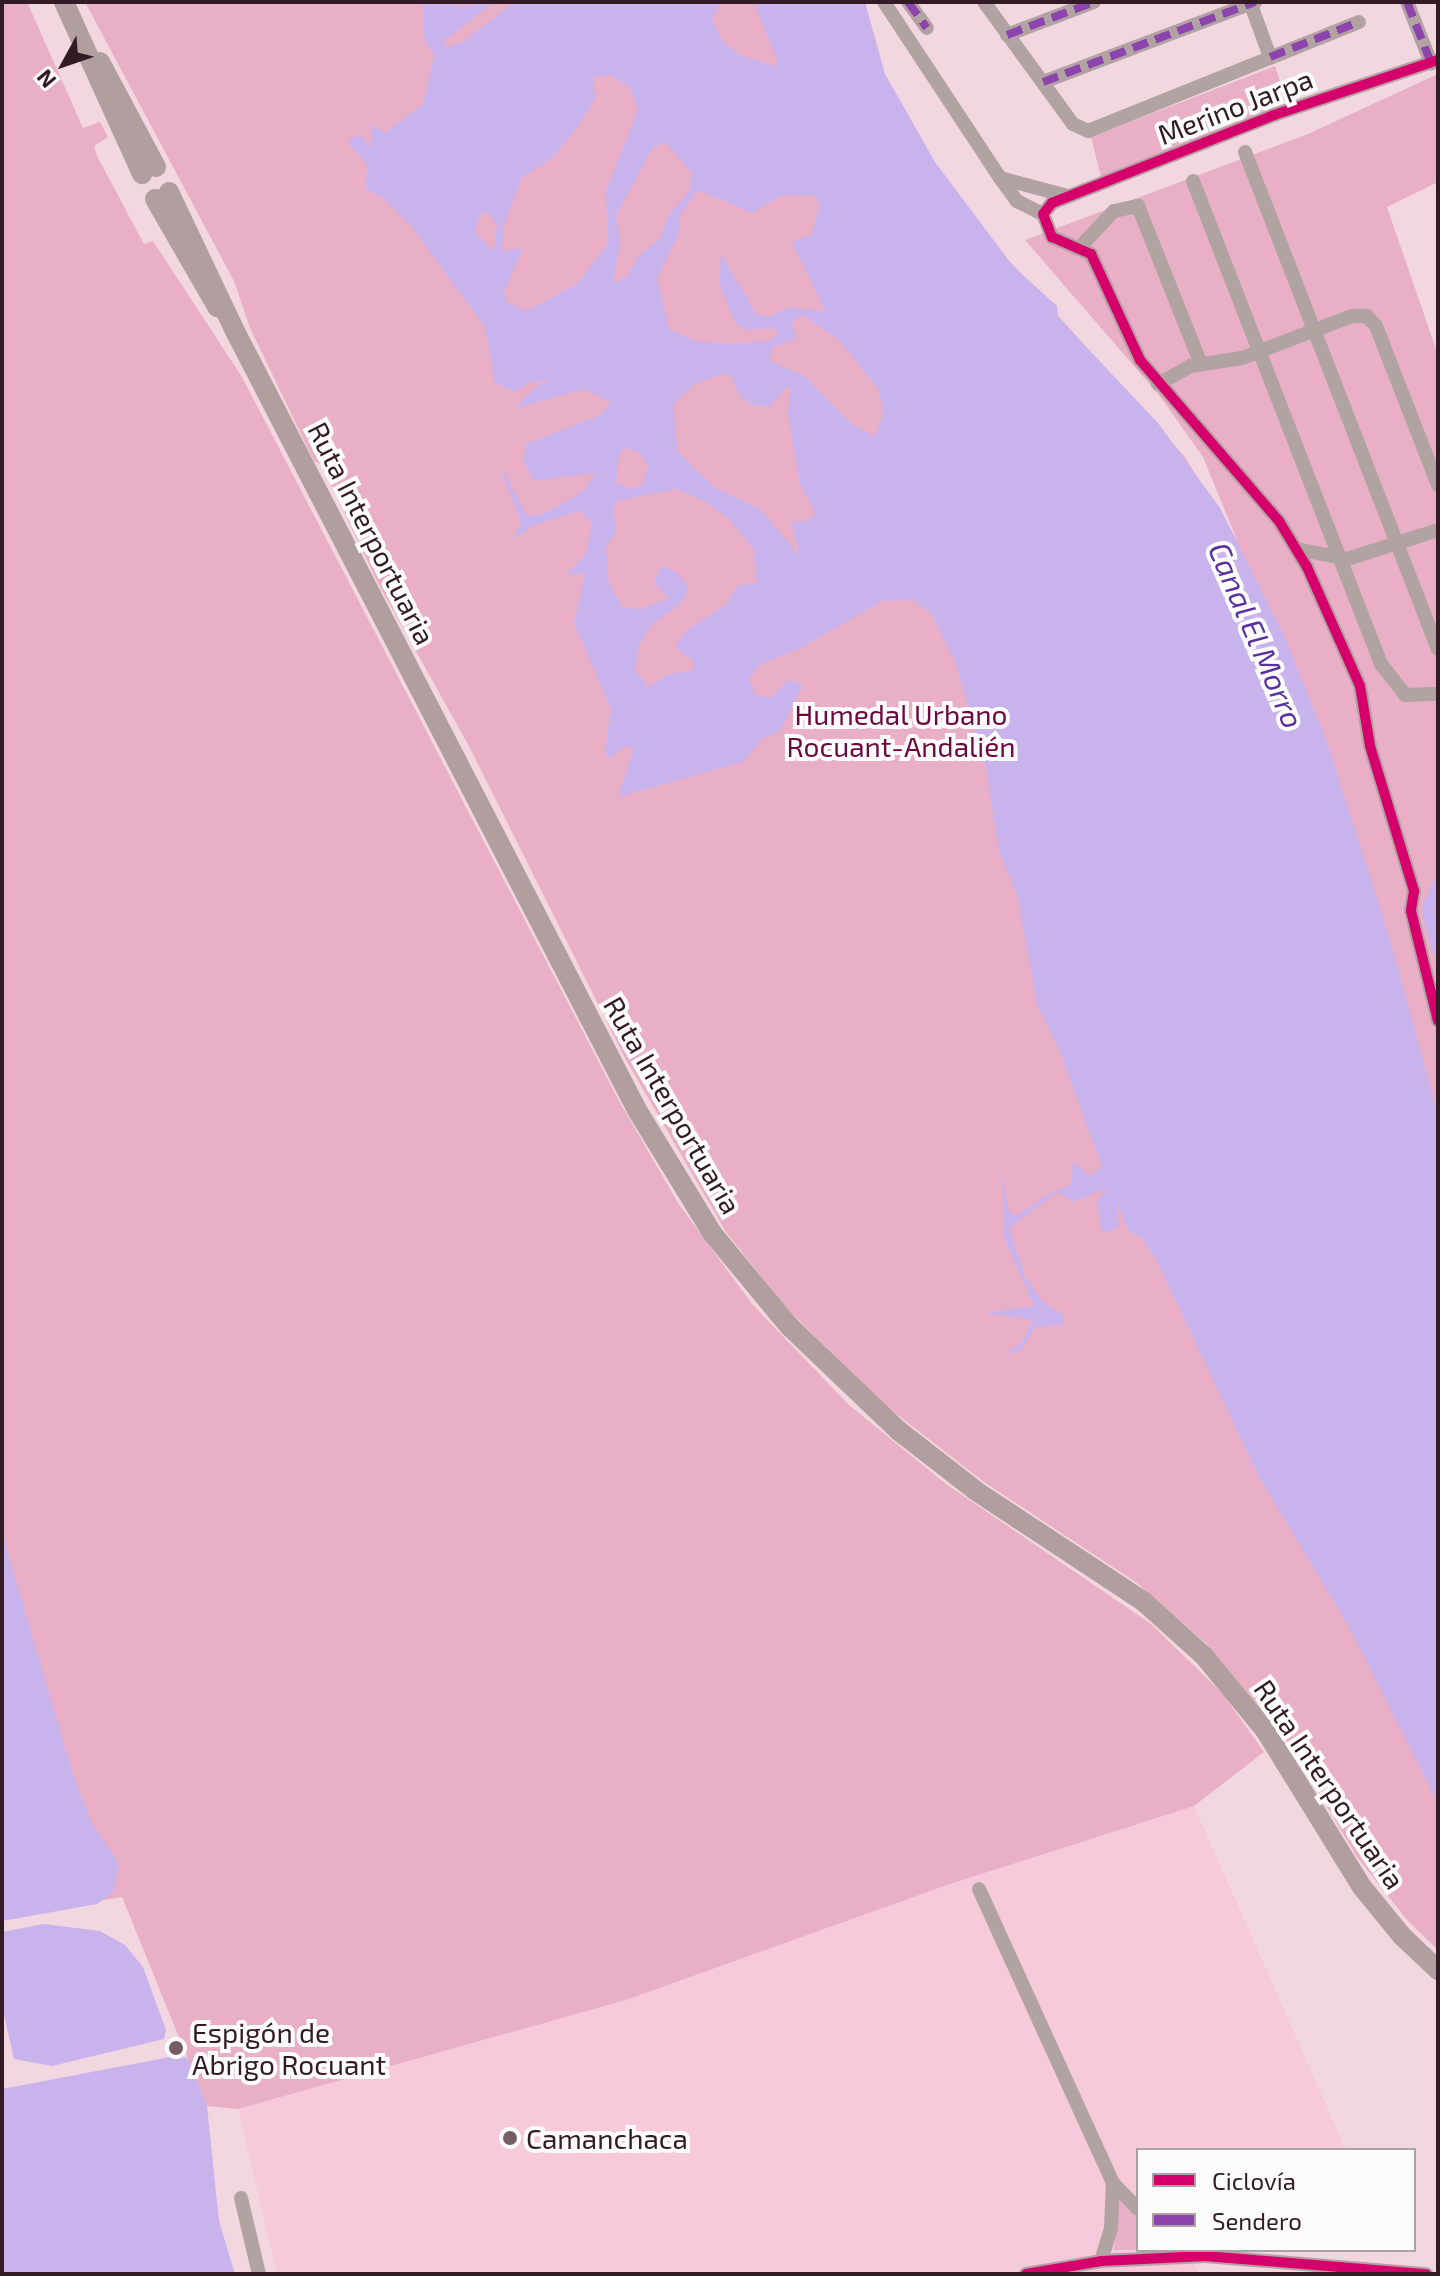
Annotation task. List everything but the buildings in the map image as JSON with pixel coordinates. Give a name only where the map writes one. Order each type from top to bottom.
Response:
[{"type":"highway","points":[[64,2],[104,99],[149,171]]},
{"type":"highway","name":"Ruta Interportuaria","points":[[162,196],[199,281],[236,333],[637,1110],[712,1233],[789,1326],[873,1409],[976,1491],[1143,1601],[1204,1656],[1254,1714],[1369,1896],[1438,1970]]},
{"type":"street","points":[[884,2],[1017,201],[1048,208],[1052,237],[1081,246],[1103,272],[1132,348],[1158,384],[1268,508],[1297,549],[1360,686],[1370,746],[1414,891],[1411,911],[1438,1021]]},
{"type":"street","points":[[908,2],[927,28]]},
{"type":"street","points":[[984,2],[1080,129],[1092,131],[1266,63],[1270,57],[1359,22]]},
{"type":"street","points":[[1007,35],[1094,2]]},
{"type":"street","points":[[1407,2],[1435,62]]},
{"type":"street","points":[[1043,82],[1252,3],[1270,57]]},
{"type":"street","name":"Merino Jarpa","points":[[1048,208],[1067,196],[1284,111],[1435,62]]},
{"type":"street","points":[[1245,152],[1438,649]]},
{"type":"street","points":[[1000,178],[1067,196]]},
{"type":"street","points":[[1193,181],[1387,677],[1405,695],[1438,694]]},
{"type":"street","points":[[1081,246],[1114,211],[1138,206],[1201,364]]},
{"type":"street","points":[[1158,384],[1201,364],[1260,352],[1357,315],[1374,322],[1438,485]]},
{"type":"street","points":[[1297,549],[1341,560],[1438,530]]},
{"type":"street","points":[[979,1889],[1113,2183],[1136,2207]]},
{"type":"street","points":[[1101,2261],[1111,2228],[1113,2183]]},
{"type":"street","points":[[241,2198],[259,2274]]},
{"type":"street","points":[[1026,2274],[1101,2261],[1201,2253],[1426,2274]]},
{"type":"shaded area","points":[[1194,1806],[1345,2148],[1136,2148],[1136,2252],[1189,2252],[1198,2274],[277,2274],[238,2109],[626,2000],[950,1884]]},
{"type":"green space","points":[[2,2],[27,2],[83,128],[100,122],[108,137],[94,146],[97,156],[144,244],[153,241],[242,377],[618,1099],[678,1203],[752,1304],[849,1405],[946,1484],[1151,1624],[1222,1693],[1264,1752],[1194,1806],[950,1884],[626,2000],[238,2109],[207,2106],[122,1897],[2,1917]]},
{"type":"green space","name":"Humedal Urbano Rocuant-Andalién","points":[[85,2],[856,2],[882,73],[917,143],[987,236],[1184,456],[1237,540],[1203,457],[1159,395],[1025,240],[1308,134],[1438,74],[1438,182],[1387,207],[1438,355],[1438,1950],[1408,1921],[1357,1857],[1289,1743],[1206,1643],[1137,1583],[984,1482],[885,1405],[789,1311],[726,1232],[626,1060],[469,746],[379,585],[321,464],[314,461],[250,328],[234,281]]},
{"type":"green space","points":[[1275,66],[1287,102],[1101,177],[1091,137]]},
{"type":"green space","points":[[1118,2198],[1136,2216],[1136,2250],[1114,2250]]},
{"type":"water","name":"Canal El Morro","points":[[423,2],[457,2],[455,7],[494,2],[444,41],[447,47],[463,42],[514,2],[722,2],[712,18],[723,42],[742,56],[775,66],[778,62],[754,2],[865,2],[885,74],[935,162],[1013,266],[1057,306],[1058,317],[1158,423],[1220,508],[1282,631],[1326,739],[1390,939],[1438,1115],[1438,1803],[1348,1625],[1258,1475],[1158,1263],[1141,1237],[1129,1232],[1117,1203],[1119,1227],[1107,1233],[1101,1229],[1097,1202],[1107,1188],[1073,1202],[1060,1193],[1053,1195],[1009,1228],[1025,1277],[1043,1302],[1064,1316],[1064,1325],[1035,1327],[1021,1350],[1005,1357],[1023,1340],[1033,1320],[985,1313],[1034,1306],[1004,1237],[1002,1174],[1009,1211],[1016,1216],[1047,1195],[1071,1185],[1073,1161],[1090,1176],[1102,1167],[1057,1044],[1037,1005],[1017,894],[999,852],[986,767],[956,664],[931,613],[913,600],[882,601],[801,648],[761,664],[749,678],[756,696],[772,697],[788,680],[803,684],[780,731],[763,738],[743,762],[618,797],[634,749],[625,746],[609,759],[605,752],[611,709],[574,623],[585,574],[566,574],[586,554],[592,523],[580,511],[532,526],[512,541],[521,522],[501,470],[501,466],[526,515],[540,515],[570,499],[585,489],[595,473],[534,481],[523,461],[526,444],[600,415],[611,402],[584,389],[514,409],[534,388],[550,381],[529,383],[515,392],[495,383],[485,327],[412,227],[382,197],[366,189],[367,164],[349,144],[349,139],[361,135],[370,148],[372,124],[385,133],[423,104],[434,56],[424,37]],"holes":[[[610,75],[629,87],[638,110],[606,191],[608,243],[577,284],[527,311],[506,302],[504,293],[521,248],[502,251],[504,225],[522,177],[551,159],[577,128],[595,98],[593,77]],[[666,143],[691,172],[690,191],[669,214],[661,237],[638,257],[627,276],[613,283],[620,243],[616,215],[653,147]],[[698,190],[752,213],[782,195],[816,196],[819,207],[812,235],[792,242],[826,312],[789,307],[769,317],[757,315],[721,254],[719,283],[735,322],[744,330],[774,328],[779,334],[768,341],[733,344],[696,341],[669,329],[657,278],[679,233],[679,216]],[[487,212],[497,224],[494,251],[475,233],[479,216]],[[803,315],[839,340],[879,390],[883,415],[875,437],[852,424],[806,377],[770,361],[771,348],[796,339],[792,322]],[[723,374],[731,376],[739,395],[754,406],[771,406],[785,388],[791,388],[788,414],[800,484],[816,513],[807,521],[791,522],[800,556],[760,509],[714,487],[678,452],[673,405],[694,384]],[[626,448],[640,453],[648,466],[643,483],[632,489],[616,483],[619,453]],[[676,489],[705,501],[729,519],[753,548],[757,583],[737,586],[728,603],[686,631],[675,648],[692,659],[695,670],[666,675],[648,687],[635,670],[640,643],[650,627],[684,600],[688,587],[676,572],[661,565],[654,583],[669,599],[640,609],[622,607],[609,583],[606,547],[616,531],[613,508],[618,501]]]},
{"type":"water","points":[[1438,871],[1438,953],[1433,954],[1421,909]]},
{"type":"water","points":[[2,1533],[72,1771],[91,1822],[119,1863],[114,1892],[97,1904],[2,1921]]},
{"type":"water","points":[[44,1924],[100,1931],[125,1945],[143,1967],[166,2030],[164,2039],[52,2066],[14,2059],[2,2006],[2,1932]]},
{"type":"water","points":[[181,2055],[188,2059],[207,2106],[219,2221],[235,2274],[2,2274],[2,2089]]},
{"type":"marked path","points":[[908,2],[927,28]]},
{"type":"marked path","points":[[1007,35],[1094,2]]},
{"type":"marked path","points":[[1043,82],[1255,2]]},
{"type":"marked path","points":[[1407,2],[1431,63]]},
{"type":"marked path","points":[[1270,57],[1359,22]]},
{"type":"cycle path","points":[[1438,60],[1274,115],[1052,203],[1043,214],[1052,237],[1091,254],[1140,360],[1279,521],[1307,567],[1360,686],[1370,746],[1414,891],[1411,911],[1438,1021]]},
{"type":"cycle path","points":[[1026,2274],[1101,2261],[1205,2256],[1426,2274]]},
{"type":"place","name":"Espigón de Abrigo Rocuant","points":[[176,2048]]},
{"type":"place","name":"Camanchaca","points":[[510,2138]]}]
